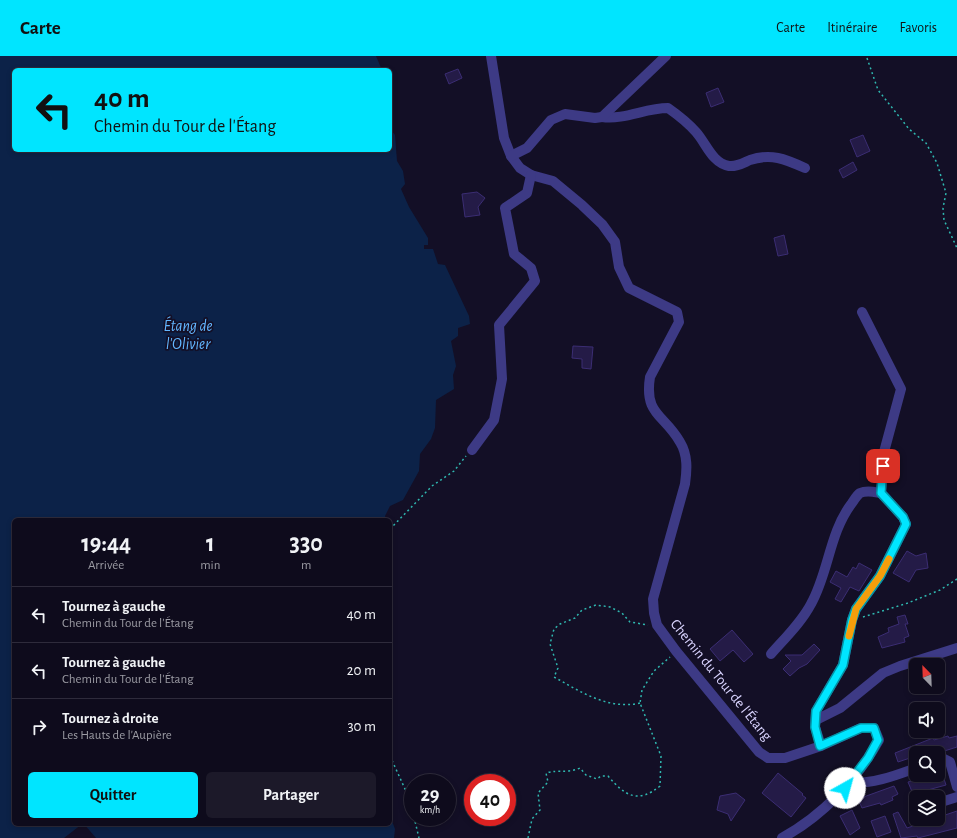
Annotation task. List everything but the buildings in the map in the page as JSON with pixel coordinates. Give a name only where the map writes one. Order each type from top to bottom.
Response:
[{"type":"street","name":"Chemin du Tour de l'Étang","points":[[491,56],[504,138],[512,156],[520,168],[531,175],[553,181],[582,204],[602,224],[615,242],[619,267],[629,288],[677,312],[679,322],[650,377],[649,386],[649,399],[656,414],[680,442],[687,465],[685,484],[654,599],[654,613],[657,625],[676,652],[759,752],[768,758],[785,758],[820,746],[861,728],[874,728],[878,740],[868,758],[850,783],[801,828],[782,838]]},
{"type":"street","points":[[602,117],[666,56]]},
{"type":"street","points":[[512,156],[527,148],[551,120],[565,114],[614,119],[658,108],[668,108],[697,133],[709,152],[719,161],[729,166],[738,165],[765,156],[781,157],[805,168]]},
{"type":"street","points":[[472,450],[494,420],[502,379],[499,325],[535,280],[531,268],[514,254],[506,208],[527,193],[531,175]]},
{"type":"street","points":[[862,312],[901,389],[884,452],[881,493]]},
{"type":"street","points":[[771,654],[803,619],[812,603],[832,542],[845,512],[858,494],[867,491],[881,493],[903,517],[906,524],[880,576],[856,609],[852,620],[843,665],[816,711],[815,727],[820,746]]},
{"type":"street","points":[[816,720],[840,708],[884,673],[900,666],[957,648]]},
{"type":"street","points":[[945,760],[950,762],[957,787]]},
{"type":"street","points":[[850,783],[880,780],[909,770]]},
{"type":"street","points":[[945,801],[957,797]]},
{"type":"path","points":[[866,58],[878,90],[909,130],[926,143],[937,162],[946,193],[943,208],[944,220],[957,248]]},
{"type":"path","points":[[392,527],[432,486],[454,472],[472,450]]},
{"type":"path","points":[[860,619],[867,615],[908,603],[940,590],[957,579]]},
{"type":"path","points":[[640,703],[626,706],[596,699],[554,677],[558,668],[550,644],[554,629],[560,624],[575,618],[582,610],[596,605],[610,607],[622,614],[630,622],[657,625]]},
{"type":"path","points":[[528,838],[532,820],[540,810],[538,793],[548,782],[546,773],[555,770],[570,772],[580,768],[586,775],[597,779],[601,776],[608,776],[619,789],[633,796],[649,795],[660,786],[661,756],[640,703],[642,690],[654,671],[676,652]]},
{"type":"path","points":[[392,760],[404,787]]},
{"type":"path","points":[[416,826],[419,838]]},
{"type":"water","name":"Étang de l'Olivier","points":[[0,56],[376,56],[381,68],[12,68],[12,152],[392,152],[392,131],[395,135],[397,161],[403,171],[405,184],[401,189],[409,207],[428,238],[428,245],[424,245],[424,249],[433,249],[438,264],[445,265],[469,316],[470,324],[458,328],[458,336],[451,341],[456,366],[453,375],[454,389],[436,400],[435,428],[431,439],[420,454],[419,471],[403,500],[390,506],[386,518],[12,518],[12,826],[79,826],[64,838],[0,838]]},
{"type":"water","points":[[392,821],[395,829],[394,838],[96,838],[86,826],[392,826]]},
{"type":"slow traffic","points":[[849,636],[856,609],[865,599],[889,559]]},
{"type":"route","points":[[845,788],[868,758],[878,740],[874,728],[861,728],[820,746],[815,727],[816,711],[843,665],[852,620],[856,609],[865,599],[880,576],[906,524],[903,517],[881,493],[883,466]]}]
